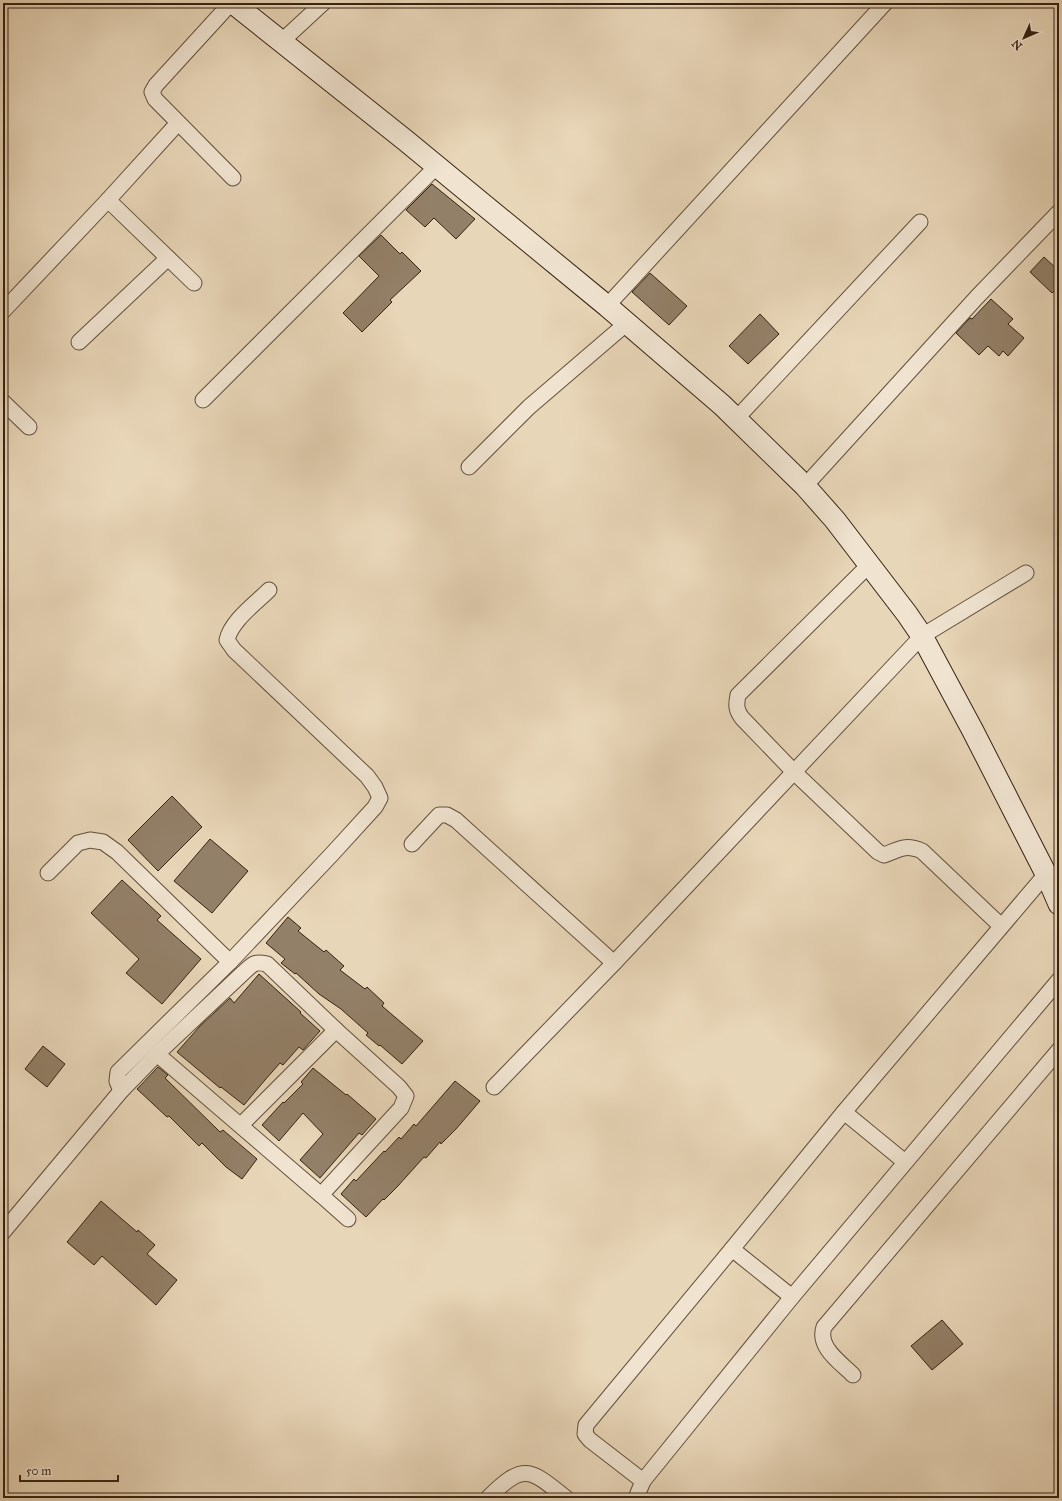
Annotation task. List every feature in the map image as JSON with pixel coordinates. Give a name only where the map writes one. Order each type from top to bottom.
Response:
[{"type":"main road","points":[[232,3],[282,41],[607,306],[736,419],[805,486],[835,520],[922,636],[973,731],[1046,874],[1059,904]]},
{"type":"street","points":[[232,3],[156,85],[152,92],[155,99],[233,178]]},
{"type":"street","points":[[282,41],[324,3]]},
{"type":"street","points":[[607,306],[885,3]]},
{"type":"street","points":[[3,311],[108,200],[178,123]]},
{"type":"street","points":[[203,400],[436,167]]},
{"type":"street","points":[[108,200],[194,283]]},
{"type":"street","points":[[805,486],[977,297],[1059,212]]},
{"type":"street","points":[[736,419],[920,222]]},
{"type":"street","points":[[78,342],[168,258]]},
{"type":"street","points":[[469,467],[529,407],[627,323]]},
{"type":"street","points":[[3,402],[30,427]]},
{"type":"street","points":[[869,565],[738,695],[736,710],[794,772],[878,852],[884,855],[899,848],[911,847],[922,851],[1001,926]]},
{"type":"street","points":[[494,1087],[614,963],[922,636],[1026,573]]},
{"type":"street","points":[[121,1091],[117,1081],[118,1072],[230,962],[375,807],[380,798],[375,787],[367,776],[234,650],[227,640],[229,631],[237,621],[269,590]]},
{"type":"street","points":[[412,844],[439,815],[447,815],[456,820],[614,963]]},
{"type":"street","points":[[48,873],[78,843],[90,840],[103,842],[117,852],[230,962]]},
{"type":"street","points":[[643,1481],[590,1440],[585,1434],[586,1425],[844,1112],[1046,874]]},
{"type":"street","points":[[3,1232],[121,1091],[157,1054],[243,973],[254,963],[259,962],[267,964],[336,1030],[399,1087],[406,1096],[401,1108],[321,1195]]},
{"type":"street","points":[[636,1498],[643,1481],[792,1297],[1059,980]]},
{"type":"street","points":[[241,1125],[336,1030]]},
{"type":"street","points":[[853,1375],[829,1351],[823,1342],[822,1333],[824,1327],[1059,1050]]},
{"type":"street","points":[[157,1054],[348,1219]]},
{"type":"street","points":[[844,1112],[905,1162]]},
{"type":"street","points":[[732,1249],[792,1297]]},
{"type":"street","points":[[488,1498],[514,1476],[528,1473],[540,1477],[566,1498]]},
{"type":"building","points":[[432,184],[475,219],[456,239],[434,218],[425,227],[406,210]]},
{"type":"building","points":[[381,235],[400,254],[402,252],[421,271],[390,300],[392,302],[362,332],[343,313],[379,276],[359,256]]},
{"type":"building","points":[[1044,257],[1059,271],[1059,295],[1054,291],[1052,293],[1030,272]]},
{"type":"building","points":[[650,273],[687,306],[669,325],[632,292]]},
{"type":"building","points":[[991,299],[1013,319],[1008,324],[1024,338],[1008,356],[1003,351],[999,356],[988,346],[979,355],[956,333]]},
{"type":"building","points":[[760,314],[779,334],[748,364],[729,346]]},
{"type":"building","points":[[172,796],[202,827],[158,871],[128,840]]},
{"type":"building","points":[[210,839],[248,871],[212,913],[174,881]]},
{"type":"building","points":[[122,880],[161,916],[157,920],[201,959],[162,1004],[126,973],[139,959],[91,913]]},
{"type":"building","points":[[288,917],[301,928],[298,931],[324,952],[326,950],[344,966],[340,970],[365,989],[367,987],[384,1003],[382,1006],[423,1041],[402,1064],[366,1035],[368,1033],[341,1009],[319,994],[296,973],[295,974],[281,963],[285,959],[266,943]]},
{"type":"building","points":[[259,974],[320,1031],[303,1050],[299,1047],[283,1065],[280,1063],[244,1105],[221,1087],[220,1088],[177,1052],[200,1026],[230,998],[234,1003]]},
{"type":"building","points":[[43,1046],[65,1064],[47,1087],[25,1069]]},
{"type":"building","points":[[158,1067],[168,1075],[165,1078],[220,1132],[223,1130],[257,1159],[242,1179],[226,1167],[202,1143],[199,1146],[169,1116],[167,1117],[137,1089]]},
{"type":"building","points":[[313,1068],[376,1119],[362,1135],[359,1133],[320,1178],[300,1160],[323,1134],[303,1113],[279,1141],[262,1125],[283,1102],[284,1103],[303,1084],[301,1082]]},
{"type":"building","points":[[455,1081],[480,1101],[456,1129],[441,1144],[440,1142],[426,1158],[424,1157],[397,1187],[366,1217],[341,1194],[354,1179],[356,1181],[399,1137],[401,1139],[414,1124],[416,1126]]},
{"type":"building","points":[[101,1201],[137,1232],[138,1230],[155,1245],[147,1254],[177,1280],[156,1305],[102,1256],[94,1265],[67,1242]]},
{"type":"building","points":[[942,1320],[963,1344],[932,1370],[911,1346]]}]
